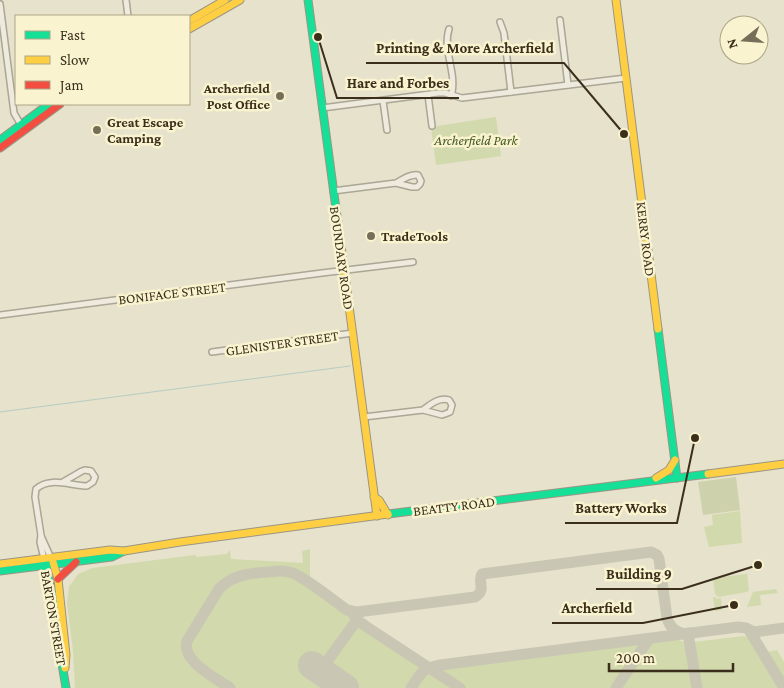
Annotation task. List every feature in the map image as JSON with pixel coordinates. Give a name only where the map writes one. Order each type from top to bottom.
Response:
[{"type":"main road","points":[[190,20],[225,0]]},
{"type":"main road","points":[[190,28],[240,0]]},
{"type":"main road","name":"BOUNDARY ROAD","points":[[308,0],[376,516]]},
{"type":"main road","name":"KERRY ROAD","points":[[616,0],[677,478]]},
{"type":"main road","points":[[0,148],[48,105]]},
{"type":"main road","points":[[0,140],[58,105]]},
{"type":"main road","points":[[640,482],[658,478],[669,470],[675,460]]},
{"type":"main road","name":"BEATTY ROAD","points":[[0,570],[110,550],[124,551],[376,516],[784,464]]},
{"type":"main road","points":[[374,496],[379,500],[388,515]]},
{"type":"main road","name":"BEATTY ROAD","points":[[0,564],[76,562],[112,557],[124,551]]},
{"type":"main road","name":"BARTON STREET","points":[[49,562],[58,579],[66,655],[66,688]]},
{"type":"main road","name":"BARTON STREET","points":[[49,562],[60,656],[65,677]]},
{"type":"main road","points":[[58,579],[76,562]]},
{"type":"street","points":[[126,0],[128,15]]},
{"type":"street","points":[[0,4],[14,113],[23,127]]},
{"type":"street","points":[[560,20],[568,85]]},
{"type":"street","points":[[500,22],[504,33],[511,92]]},
{"type":"street","points":[[449,29],[447,39],[454,87],[451,96]]},
{"type":"street","points":[[322,108],[442,93],[462,98],[626,78]]},
{"type":"street","points":[[428,95],[432,126]]},
{"type":"street","points":[[383,100],[387,130]]},
{"type":"street","points":[[333,191],[396,183]]},
{"type":"street","name":"BONIFACE STREET","points":[[0,315],[413,262]]},
{"type":"street","name":"GLENISTER STREET","points":[[212,352],[353,333]]},
{"type":"street","points":[[364,417],[423,410],[445,414],[450,412],[452,405],[449,400],[443,399],[423,410]]},
{"type":"street","points":[[49,562],[41,536],[35,497],[37,487],[63,482],[87,486],[94,482],[95,477],[91,472],[85,470],[63,482]]},
{"type":"green space","name":"Archerfield Park","points":[[496,117],[501,156],[436,165],[431,127]]},
{"type":"green space","points":[[736,477],[740,510],[703,515],[698,482]]},
{"type":"green space","points":[[740,511],[742,543],[709,547],[704,527],[713,525],[712,515]]},
{"type":"green space","points":[[310,549],[310,577],[307,579],[297,574],[295,576],[296,579],[428,670],[676,639],[686,643],[744,636],[750,638],[779,688],[75,688],[67,603],[69,587],[78,574],[93,568],[195,555],[197,557],[227,554],[229,551],[231,559],[303,563],[302,551]]},
{"type":"green space","points":[[747,574],[749,590],[747,592],[718,597],[715,594],[713,578]]},
{"type":"green space","points":[[776,589],[778,593],[760,595],[761,605],[747,607],[753,592]]},
{"type":"green space","points":[[713,597],[721,598],[722,610],[715,611]]},
{"type":"green space","points":[[777,650],[784,662],[784,679],[767,652]]},
{"type":"waterway","points":[[0,412],[350,366]]},
{"type":"taxiway","points":[[230,688],[194,662],[189,655],[187,641],[219,589],[236,578],[255,573],[279,571],[292,573],[309,582],[347,610],[357,612],[475,597],[481,589],[480,580],[482,574],[651,552],[657,555],[659,559],[668,622],[674,629],[686,634]]},
{"type":"taxiway","points":[[352,612],[357,620],[460,688]]},
{"type":"taxiway","points":[[320,671],[357,620]]},
{"type":"taxiway","points":[[411,688],[422,672],[440,665],[738,627],[754,632],[784,628]]},
{"type":"taxiway","points":[[749,630],[784,688]]},
{"type":"taxiway","points":[[688,633],[697,688]]},
{"type":"taxiway","points":[[616,688],[649,639]]},
{"type":"runway","points":[[312,665],[345,688]]},
{"type":"traffic: fast","points":[[308,0],[341,246]]},
{"type":"traffic: fast","points":[[0,140],[48,105]]},
{"type":"traffic: fast","points":[[658,329],[677,478]]},
{"type":"traffic: fast","points":[[388,514],[708,474]]},
{"type":"traffic: fast","points":[[0,571],[112,557],[124,551]]},
{"type":"traffic: fast","points":[[44,559],[52,594],[66,688]]},
{"type":"traffic: slow","points":[[190,20],[225,0]]},
{"type":"traffic: slow","points":[[190,28],[240,0]]},
{"type":"traffic: slow","points":[[616,0],[658,329]]},
{"type":"traffic: slow","points":[[341,246],[377,516]]},
{"type":"traffic: slow","points":[[656,478],[669,470],[675,460]]},
{"type":"traffic: slow","points":[[708,474],[784,464]]},
{"type":"traffic: slow","points":[[374,497],[379,500],[388,515]]},
{"type":"traffic: slow","points":[[0,564],[110,550],[124,551],[388,514]]},
{"type":"traffic: slow","points":[[53,562],[58,579],[66,655],[65,668]]},
{"type":"traffic: jam","points":[[0,148],[59,105]]},
{"type":"traffic: jam","points":[[58,579],[76,562]]},
{"type":"place","name":"Hare and Forbes","points":[[318,37]]},
{"type":"place","name":"Archerfield Post Office","points":[[280,96]]},
{"type":"place","name":"Great Escape Camping","points":[[97,130]]},
{"type":"place","name":"Printing & More Archerfield","points":[[624,134]]},
{"type":"place","name":"TradeTools","points":[[371,236]]},
{"type":"place","name":"Battery Works","points":[[695,438]]},
{"type":"place","name":"Building 9","points":[[758,565]]},
{"type":"place","name":"Archerfield","points":[[734,605]]}]
